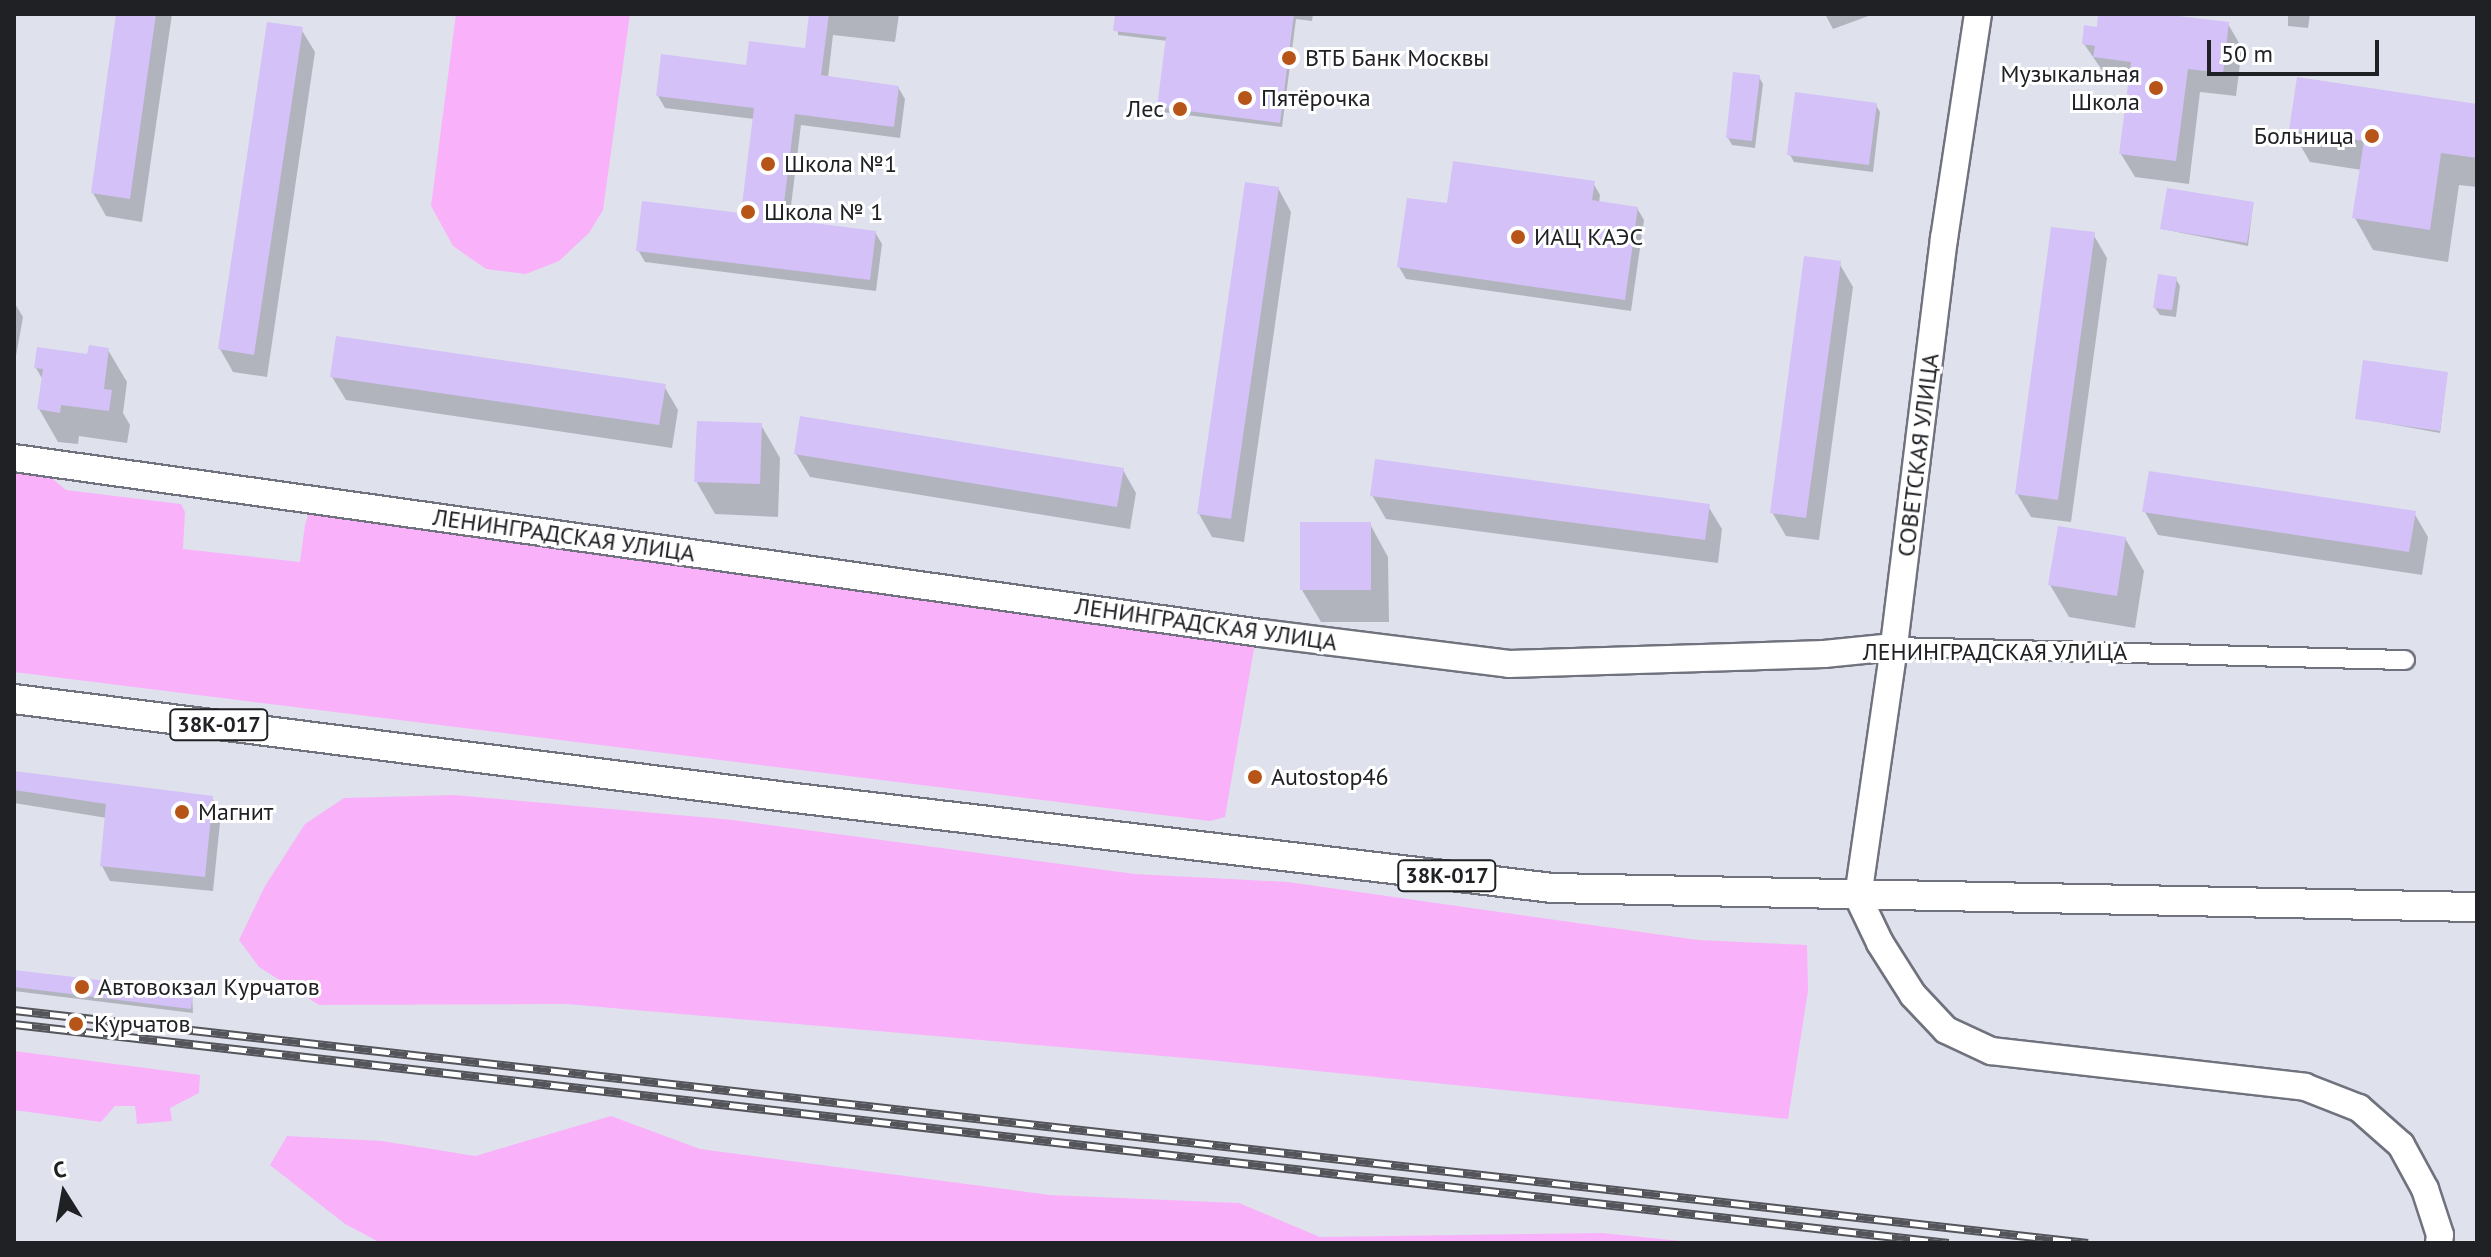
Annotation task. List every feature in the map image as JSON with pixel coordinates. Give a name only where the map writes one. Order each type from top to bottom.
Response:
[{"type":"main road","name":"38К-017","points":[[14,699],[818,801],[1552,888],[1858,897],[2477,907]]},
{"type":"street","name":"СОВЕТСКАЯ УЛИЦА","points":[[1858,897],[1894,647],[1944,238],[1978,14]]},
{"type":"street","name":"ЛЕНИНГРАДСКАЯ УЛИЦА","points":[[14,458],[1261,633],[1509,664],[1824,654],[1894,647],[2405,660]]},
{"type":"street","points":[[1858,897],[1880,943],[1913,995],[1946,1030],[1991,1051],[2305,1087],[2359,1108],[2401,1145],[2425,1189],[2439,1239]]},
{"type":"shaded area","points":[[456,14],[630,14],[603,210],[589,233],[559,261],[526,274],[486,269],[453,246],[431,206]]},
{"type":"shaded area","points":[[14,471],[48,475],[66,490],[181,504],[185,512],[183,549],[300,562],[308,515],[317,511],[1255,643],[1225,817],[1210,821],[14,672]]},
{"type":"shaded area","points":[[454,795],[733,820],[1135,874],[1288,882],[1698,940],[1807,945],[1808,991],[1788,1119],[1209,1060],[566,1004],[319,1005],[259,967],[239,940],[265,886],[305,824],[344,798]]},
{"type":"shaded area","points":[[14,1051],[200,1075],[199,1093],[170,1108],[172,1121],[137,1124],[135,1106],[115,1106],[101,1122],[14,1110]]},
{"type":"shaded area","points":[[611,1116],[700,1149],[1050,1195],[1239,1203],[1320,1237],[1602,1233],[1701,1243],[381,1243],[345,1224],[270,1165],[287,1136],[382,1141],[475,1156]]},
{"type":"building","points":[[116,14],[156,14],[130,199],[91,193]]},
{"type":"building","name":"Школа №1","points":[[809,14],[829,14],[821,75],[899,86],[894,127],[795,114],[782,219],[876,231],[870,280],[636,251],[642,201],[741,213],[754,108],[656,96],[661,54],[746,65],[749,41],[805,48]]},
{"type":"building","points":[[1115,14],[1294,14],[1280,123],[1157,107],[1166,37],[1113,31]]},
{"type":"building","name":"Музыкальная Школа","points":[[2098,14],[2161,14],[2229,22],[2223,73],[2188,69],[2176,161],[2119,154],[2131,62],[2093,57],[2095,46],[2082,44],[2084,25],[2097,27]]},
{"type":"building","points":[[267,22],[303,27],[254,355],[218,349]]},
{"type":"building","points":[[1733,72],[1760,75],[1752,141],[1726,138]]},
{"type":"building","points":[[2297,77],[2477,104],[2477,158],[2441,153],[2430,230],[2352,218],[2364,141],[2289,130]]},
{"type":"building","points":[[1795,92],[1877,103],[1869,165],[1787,155]]},
{"type":"building","name":"ИАЦ КАЭС","points":[[1453,161],[1595,181],[1592,200],[1638,207],[1625,300],[1397,267],[1407,198],[1447,203]]},
{"type":"building","points":[[1245,182],[1279,187],[1231,519],[1197,514]]},
{"type":"building","points":[[2167,188],[2254,202],[2247,243],[2160,229]]},
{"type":"building","points":[[2051,227],[2095,232],[2058,500],[2015,494]]},
{"type":"building","points":[[1804,256],[1841,261],[1806,518],[1770,513]]},
{"type":"building","points":[[2158,274],[2177,277],[2172,310],[2153,308]]},
{"type":"building","points":[[336,336],[666,384],[659,425],[330,377]]},
{"type":"building","points":[[89,345],[109,348],[104,389],[112,390],[109,411],[61,405],[60,413],[37,409],[43,369],[34,368],[37,347],[87,354]]},
{"type":"building","points":[[2363,360],[2448,372],[2440,431],[2355,419]]},
{"type":"building","points":[[800,416],[1124,468],[1117,507],[794,454]]},
{"type":"building","points":[[697,421],[762,423],[760,484],[694,482]]},
{"type":"building","points":[[1375,459],[1710,504],[1705,540],[1370,496]]},
{"type":"building","points":[[2149,471],[2416,511],[2409,552],[2142,512]]},
{"type":"building","points":[[1300,522],[1371,522],[1371,590],[1300,590]]},
{"type":"building","points":[[2058,526],[2126,537],[2117,596],[2048,585]]},
{"type":"building","points":[[14,771],[213,796],[205,877],[100,866],[106,804],[14,790]]},
{"type":"building","points":[[14,970],[193,991],[191,1009],[14,987]]},
{"type":"railway","points":[[14,1010],[2088,1243]]},
{"type":"railway","points":[[14,1024],[1949,1243]]},
{"type":"place","name":"ВТБ Банк Москвы","points":[[1289,58]]},
{"type":"place","name":"Музыкальная Школа","points":[[2156,88]]},
{"type":"place","name":"Пятёрочка","points":[[1245,98]]},
{"type":"place","name":"Лес","points":[[1180,109]]},
{"type":"place","name":"Больница","points":[[2372,136]]},
{"type":"place","name":"Школа №1","points":[[768,164]]},
{"type":"place","name":"Школа № 1","points":[[748,212]]},
{"type":"place","name":"ИАЦ КАЭС","points":[[1518,237]]},
{"type":"place","name":"Autostop46","points":[[1255,777]]},
{"type":"place","name":"Магнит","points":[[182,812]]},
{"type":"place","name":"Автовокзал Курчатов","points":[[82,987]]},
{"type":"place","name":"Курчатов","points":[[76,1024]]}]
